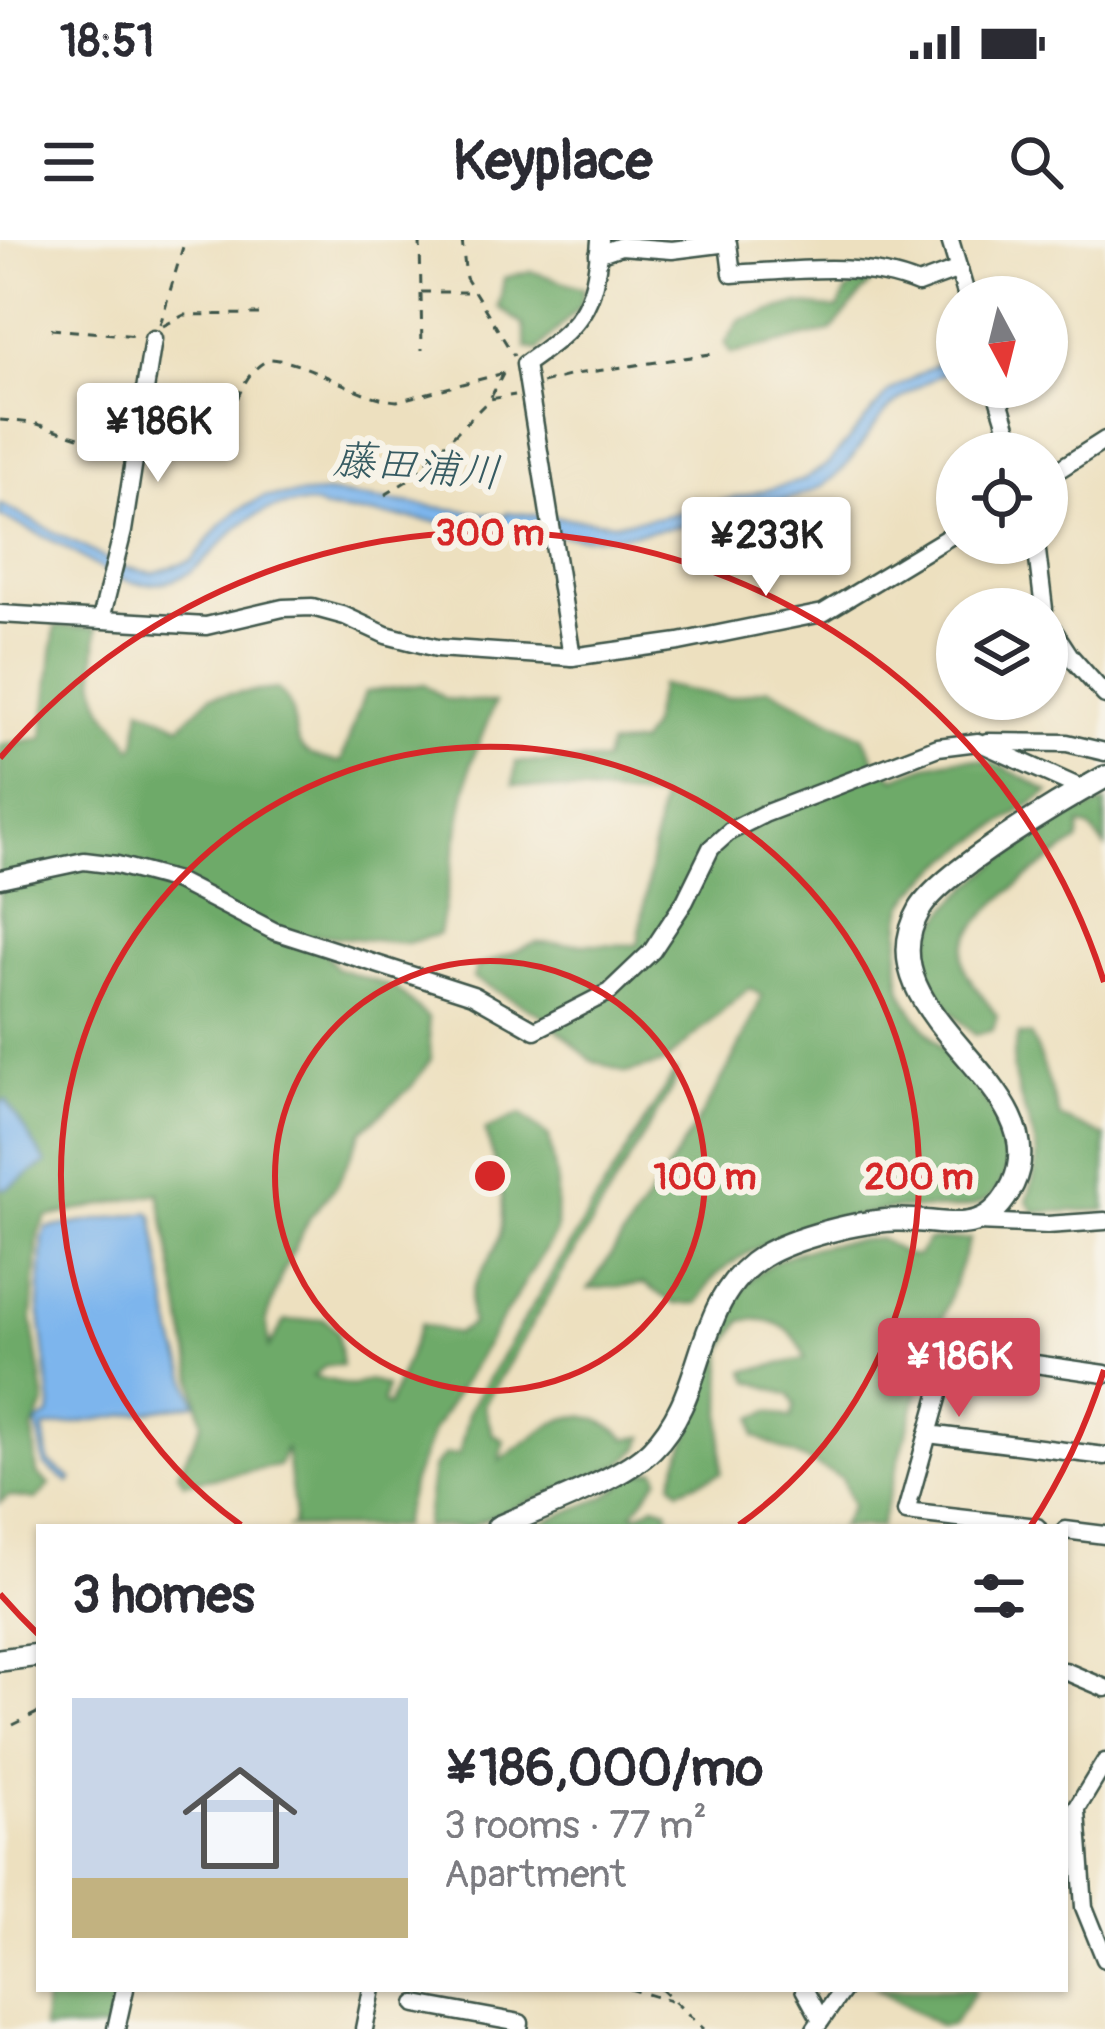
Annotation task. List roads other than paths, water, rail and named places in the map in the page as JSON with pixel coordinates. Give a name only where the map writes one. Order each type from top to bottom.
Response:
[{"type":"main road","points":[[505,1524],[590,1487],[650,1452],[678,1416],[721,1298],[733,1278],[767,1254],[829,1232],[894,1220],[956,1226],[976,1222],[999,1209],[1016,1178],[1015,1133],[1007,1109],[975,1063],[928,1011],[915,987],[912,937],[920,909],[949,880],[1029,821],[1105,777]]},
{"type":"main road","points":[[0,1660],[36,1655]]},
{"type":"street","points":[[950,240],[961,276]]},
{"type":"street","points":[[572,657],[526,379],[585,312],[599,247],[624,243],[672,250],[728,243],[732,274],[815,269],[888,272],[918,284],[959,269]]},
{"type":"street","points":[[101,620],[124,531],[153,339]]},
{"type":"street","points":[[1068,464],[1105,440]]},
{"type":"street","points":[[0,614],[206,626],[284,608],[312,608],[436,648],[572,657],[679,642],[823,613],[936,545]]},
{"type":"street","points":[[1068,653],[1105,695]]},
{"type":"street","points":[[0,879],[84,861],[177,881],[274,931],[473,995],[535,1030],[609,992],[652,951],[685,902],[711,848],[730,831],[938,747],[978,742],[1067,743],[1105,752]]},
{"type":"street","points":[[978,742],[1083,789]]},
{"type":"street","points":[[976,1222],[1105,1221]]},
{"type":"street","points":[[1011,1524],[906,1512],[950,1352],[1105,1374]]},
{"type":"street","points":[[928,1434],[1105,1456]]},
{"type":"street","points":[[1068,1530],[1105,1535]]},
{"type":"street","points":[[1068,1672],[1105,1688]]},
{"type":"street","points":[[1068,1824],[1105,1762]]},
{"type":"street","points":[[1077,1812],[1084,1907],[1105,1959]]},
{"type":"street","points":[[116,2029],[124,1992]]},
{"type":"street","points":[[364,2029],[371,1992]]},
{"type":"street","points":[[458,2011],[461,1992]]},
{"type":"street","points":[[805,1992],[818,2024]]},
{"type":"street","points":[[818,2024],[840,1992]]},
{"type":"street","points":[[416,2004],[520,2023],[519,2029]]},
{"type":"water","points":[[936,364],[936,377],[894,404],[828,482],[745,512],[667,528],[577,537],[290,505],[246,521],[191,571],[151,584],[114,576],[0,516],[0,504],[122,567],[153,573],[192,561],[220,526],[264,497],[326,493],[505,516],[507,512],[614,523],[661,517],[801,481],[828,464],[889,392]]},
{"type":"water","points":[[6,1100],[46,1163],[6,1189],[0,1187],[0,1103]]},
{"type":"water","points":[[149,1212],[173,1334],[196,1404],[44,1428],[49,1463],[72,1479],[69,1483],[45,1466],[37,1423],[50,1415],[51,1405],[39,1307],[43,1237],[47,1228]]},
{"type":"water label","name":"藤田浦川","points":[[417,467]]}]
